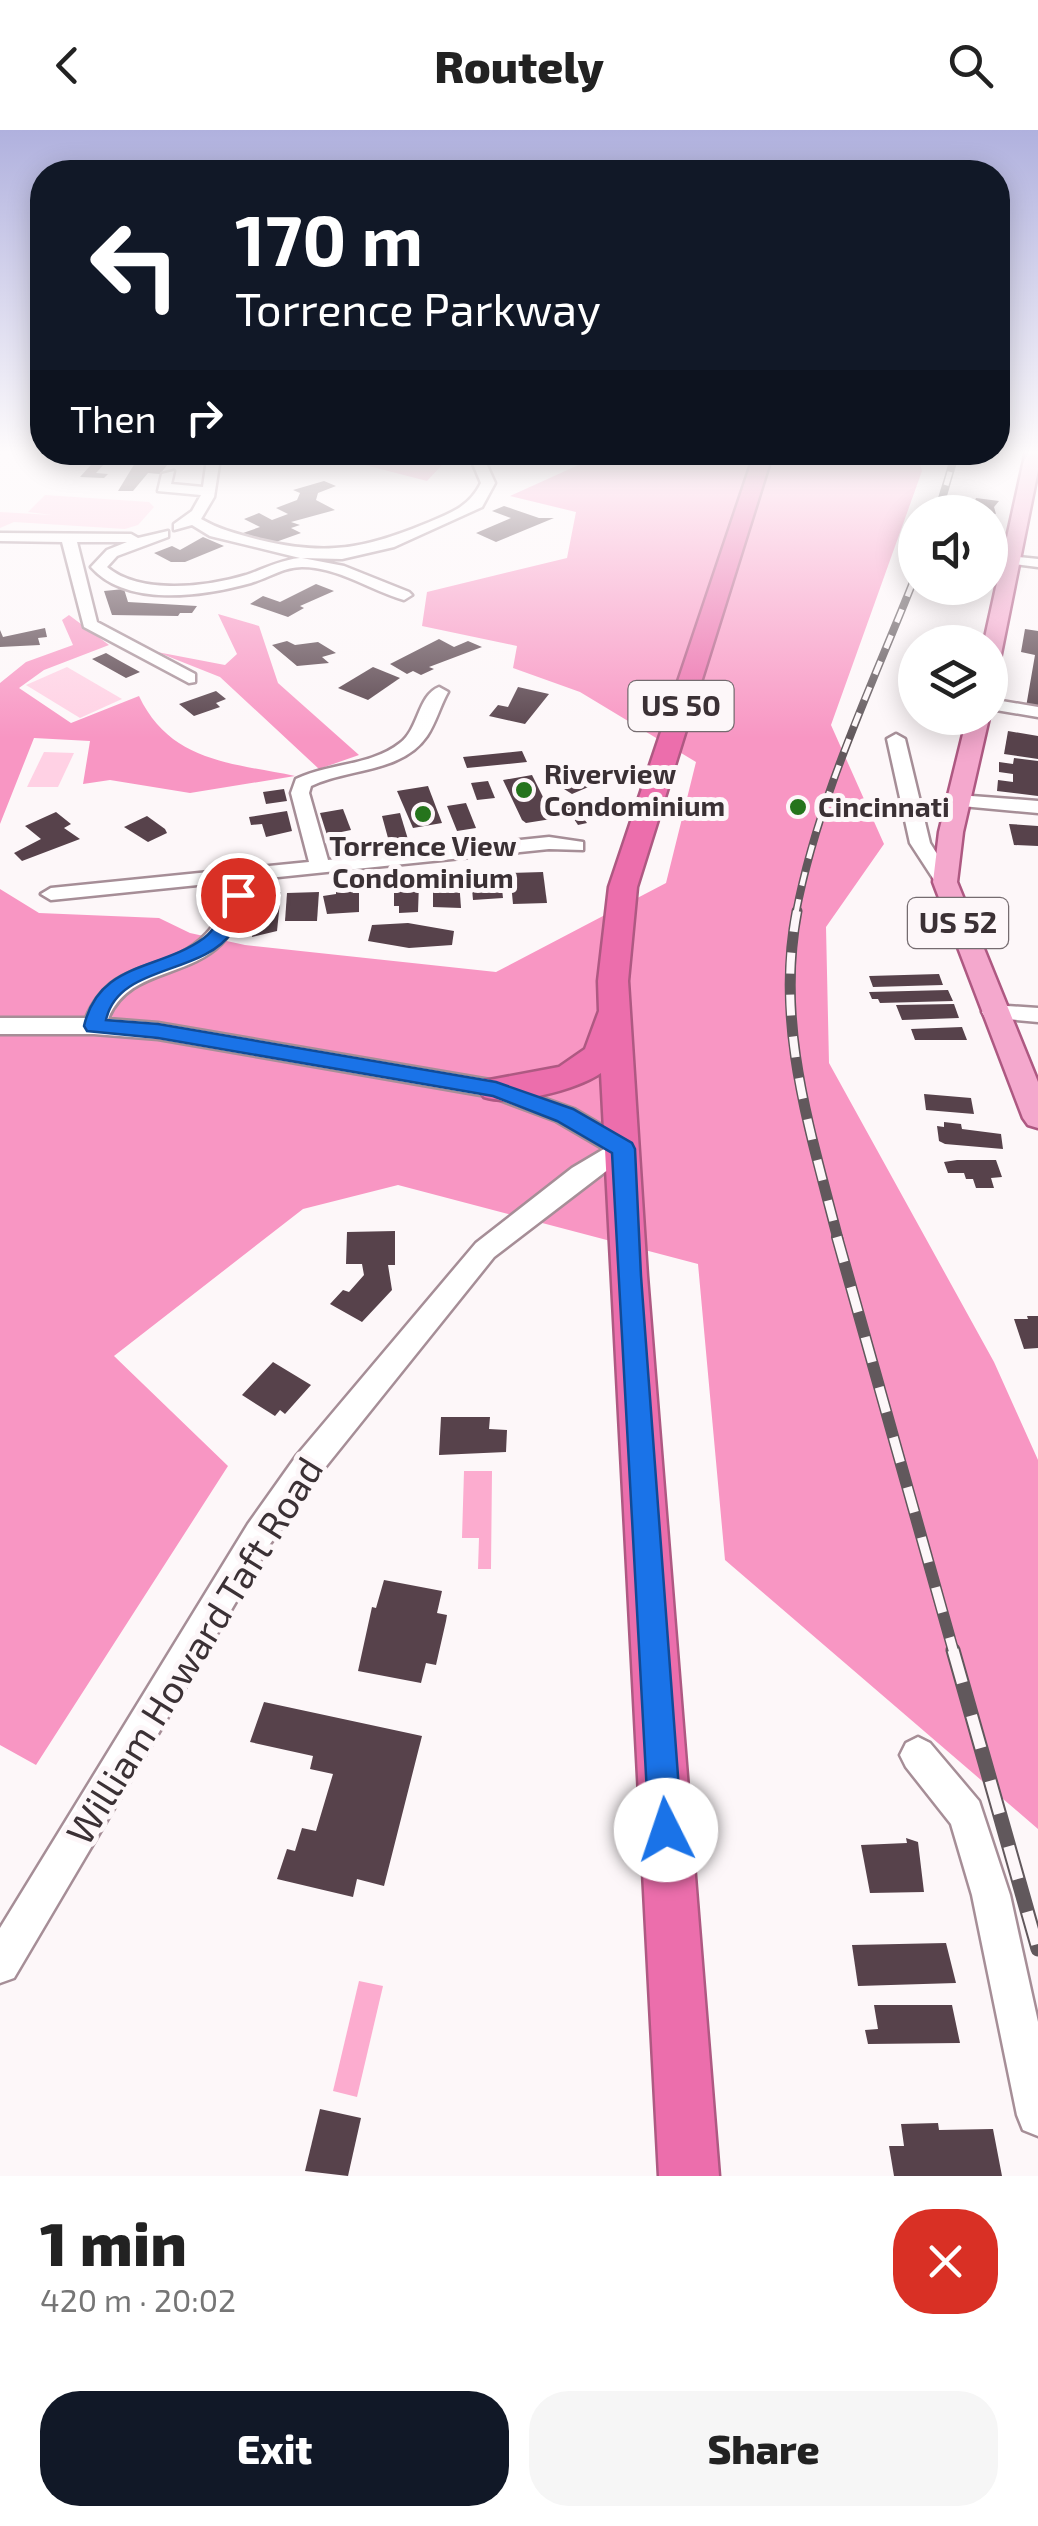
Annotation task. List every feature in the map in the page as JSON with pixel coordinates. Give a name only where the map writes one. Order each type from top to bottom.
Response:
[{"type":"highway","name":"US 50","points":[[689,2176],[613,999],[622,887],[733,546]]},
{"type":"highway","points":[[496,1089],[569,1074],[590,1064],[604,1044],[613,999]]},
{"type":"main road","points":[[997,625],[1014,546]]},
{"type":"main road","name":"US 52","points":[[974,735],[945,882],[993,1012],[1038,1118]]},
{"type":"street","points":[[70,546],[90,624],[188,678]]},
{"type":"street","points":[[130,546],[112,553],[98,567],[124,583],[186,588],[233,582],[302,562],[404,594]]},
{"type":"street","points":[[275,546],[322,557],[380,546]]},
{"type":"street","points":[[1010,560],[1038,563]]},
{"type":"street","points":[[320,866],[300,794],[303,783],[359,766],[408,745],[418,736],[440,692]]},
{"type":"street","points":[[1008,707],[1038,712]]},
{"type":"street","points":[[896,739],[920,843],[945,882]]},
{"type":"street","points":[[958,802],[1038,807]]},
{"type":"street","points":[[50,894],[549,842],[576,846]]},
{"type":"street","points":[[94,1026],[98,1008],[116,984],[199,951],[224,930],[238,895],[238,873]]},
{"type":"street","points":[[993,1012],[1038,1015]]},
{"type":"street","points":[[0,1026],[158,1031],[496,1089],[565,1115],[624,1149]]},
{"type":"street","name":"William Howard Taft Road","points":[[0,1964],[260,1534],[308,1465],[485,1250],[581,1175],[624,1149]]},
{"type":"street","points":[[918,1755],[966,1814],[991,1895],[1038,2115]]},
{"type":"shaded area","points":[[569,546],[895,546],[831,725],[884,844],[826,927],[829,1063],[994,1362],[1038,1460],[1038,1829],[725,1560],[698,1264],[398,1185],[303,1209],[114,1356],[228,1466],[36,1765],[0,1745],[0,889],[39,913],[159,918],[190,933],[245,945],[496,972],[666,883],[696,762],[580,692],[513,668],[517,646],[422,626],[427,592],[567,558]]},
{"type":"shaded area","points":[[218,614],[259,626],[278,683],[359,755],[319,769],[220,677],[157,652],[225,665],[237,654]]},
{"type":"shaded area","points":[[69,615],[109,645],[44,670],[19,688],[71,723],[139,696],[152,718],[185,747],[226,762],[295,776],[190,793],[110,780],[83,784],[90,741],[34,738],[0,824],[0,683],[26,662],[73,645],[62,620]]},
{"type":"shaded area","points":[[67,667],[122,699],[80,718],[26,685]]},
{"type":"shaded area","points":[[44,752],[74,753],[58,787],[27,787]]},
{"type":"shaded area","points":[[464,1471],[492,1471],[491,1569],[478,1569],[479,1538],[462,1538]]},
{"type":"shaded area","points":[[359,1981],[383,1986],[357,2097],[333,2091]]},
{"type":"building","points":[[171,546],[180,550],[223,546],[185,562],[171,562],[154,553]]},
{"type":"building","points":[[316,584],[334,591],[300,606],[304,608],[288,617],[250,604],[263,596],[280,602]]},
{"type":"building","points":[[124,589],[128,602],[197,606],[192,613],[178,616],[112,615],[104,591]]},
{"type":"building","points":[[45,628],[47,637],[38,638],[40,645],[0,647],[0,630],[3,637]]},
{"type":"building","points":[[1025,629],[1038,631],[1038,709],[1026,707],[1035,655],[1021,652]]},
{"type":"building","points":[[439,639],[454,647],[468,641],[482,647],[429,667],[434,669],[421,675],[413,671],[407,674],[390,664]]},
{"type":"building","points":[[287,641],[295,645],[318,642],[336,653],[322,657],[329,663],[297,666],[272,645]]},
{"type":"building","points":[[106,653],[140,672],[126,678],[92,659]]},
{"type":"building","points":[[373,667],[400,678],[368,700],[338,688]]},
{"type":"building","points":[[518,687],[549,694],[525,724],[489,716],[498,705],[508,707]]},
{"type":"building","points":[[216,691],[226,699],[216,703],[220,707],[194,716],[179,704]]},
{"type":"building","points":[[1008,731],[1038,736],[1038,759],[1004,754]]},
{"type":"building","points":[[522,751],[527,762],[467,768],[463,757]]},
{"type":"building","points":[[1014,758],[1038,761],[1038,796],[997,791],[998,780],[1013,782],[1013,774],[999,772],[999,762],[1013,764]]},
{"type":"building","points":[[579,770],[591,778],[586,781],[593,785],[572,794],[548,779]]},
{"type":"building","name":"Riverview Condominium","points":[[532,775],[552,815],[564,817],[526,823],[522,820],[503,780]]},
{"type":"building","points":[[488,781],[495,798],[477,800],[471,783]]},
{"type":"building","name":"Torrence View Condominium","points":[[428,786],[442,823],[413,828],[397,791]]},
{"type":"building","points":[[284,789],[287,801],[266,804],[263,792]]},
{"type":"building","points":[[579,800],[585,809],[578,811],[587,823],[578,825],[564,804]]},
{"type":"building","points":[[466,803],[476,828],[457,831],[447,806]]},
{"type":"building","points":[[343,809],[351,830],[327,835],[320,813]]},
{"type":"building","points":[[287,811],[292,831],[266,837],[262,824],[251,825],[249,817]]},
{"type":"building","points":[[56,812],[71,824],[64,828],[80,839],[22,861],[14,853],[41,839],[25,826]]},
{"type":"building","points":[[400,813],[410,846],[391,849],[382,816]]},
{"type":"building","points":[[147,816],[167,833],[148,842],[124,827]]},
{"type":"building","points":[[1009,824],[1038,826],[1038,846],[1014,845]]},
{"type":"building","points":[[500,871],[503,898],[473,900],[471,877]]},
{"type":"building","points":[[543,872],[547,903],[513,904],[510,873]]},
{"type":"building","points":[[459,880],[461,908],[433,907],[433,883]]},
{"type":"building","points":[[419,883],[418,912],[399,913],[399,906],[394,906],[394,889],[398,884]]},
{"type":"building","points":[[353,889],[353,893],[359,893],[359,912],[327,914],[323,896]]},
{"type":"building","points":[[281,892],[277,931],[252,937],[255,893]]},
{"type":"building","points":[[319,892],[317,921],[285,921],[287,893]]},
{"type":"building","points":[[408,923],[454,931],[452,945],[409,948],[368,941],[372,925]]},
{"type":"building","points":[[939,974],[943,985],[873,987],[869,976]]},
{"type":"building","points":[[948,990],[953,1001],[880,1003],[869,992]]},
{"type":"building","points":[[954,1004],[959,1018],[902,1020],[896,1005]]},
{"type":"building","points":[[962,1027],[967,1040],[915,1040],[911,1029]]},
{"type":"building","points":[[924,1094],[971,1098],[974,1114],[926,1110]]},
{"type":"building","points":[[944,1122],[961,1124],[962,1129],[1001,1134],[1003,1149],[945,1144],[939,1141],[937,1126],[944,1127]]},
{"type":"building","points":[[996,1160],[1002,1177],[991,1178],[994,1188],[976,1188],[973,1179],[966,1179],[964,1173],[948,1173],[944,1162]]},
{"type":"building","points":[[395,1231],[395,1265],[388,1265],[392,1290],[362,1322],[330,1304],[343,1290],[349,1292],[364,1275],[362,1264],[346,1264],[347,1232]]},
{"type":"building","points":[[1027,1316],[1038,1316],[1038,1348],[1024,1349],[1014,1319],[1028,1319]]},
{"type":"building","points":[[273,1362],[311,1385],[285,1414],[280,1410],[275,1416],[242,1395]]},
{"type":"building","points":[[441,1417],[490,1417],[489,1429],[507,1430],[506,1452],[439,1455]]},
{"type":"building","points":[[384,1580],[442,1591],[437,1613],[447,1615],[436,1665],[426,1663],[421,1683],[358,1671],[372,1607],[376,1608]]},
{"type":"building","points":[[264,1702],[422,1736],[384,1886],[357,1879],[353,1897],[277,1879],[287,1849],[295,1851],[302,1828],[316,1831],[333,1774],[310,1769],[313,1756],[250,1742]]},
{"type":"building","points":[[906,1838],[918,1842],[924,1892],[870,1893],[861,1845],[907,1843]]},
{"type":"building","points":[[946,1943],[956,1983],[858,1986],[852,1945]]},
{"type":"building","points":[[874,2005],[952,2005],[960,2043],[868,2044],[865,2030],[878,2029]]},
{"type":"building","points":[[320,2109],[361,2118],[348,2176],[305,2171]]},
{"type":"building","points":[[938,2123],[939,2130],[993,2129],[1002,2176],[894,2176],[889,2146],[904,2146],[901,2124]]},
{"type":"railway","points":[[796,913],[832,784],[903,605]]},
{"type":"railway","points":[[797,911],[791,953],[793,1036],[807,1117],[838,1239]]},
{"type":"railway","points":[[837,1237],[954,1653]]},
{"type":"railway","points":[[953,1650],[1038,1949]]},
{"type":"place","name":"Riverview Condominium","points":[[524,790]]},
{"type":"place","name":"Cincinnati","points":[[798,807]]},
{"type":"place","name":"Torrence View Condominium","points":[[423,814]]},
{"type":"route","points":[[238,895],[224,930],[211,942],[181,959],[116,984],[98,1008],[94,1026],[158,1031],[496,1089],[565,1115],[624,1149],[628,1276],[666,1830]]}]
